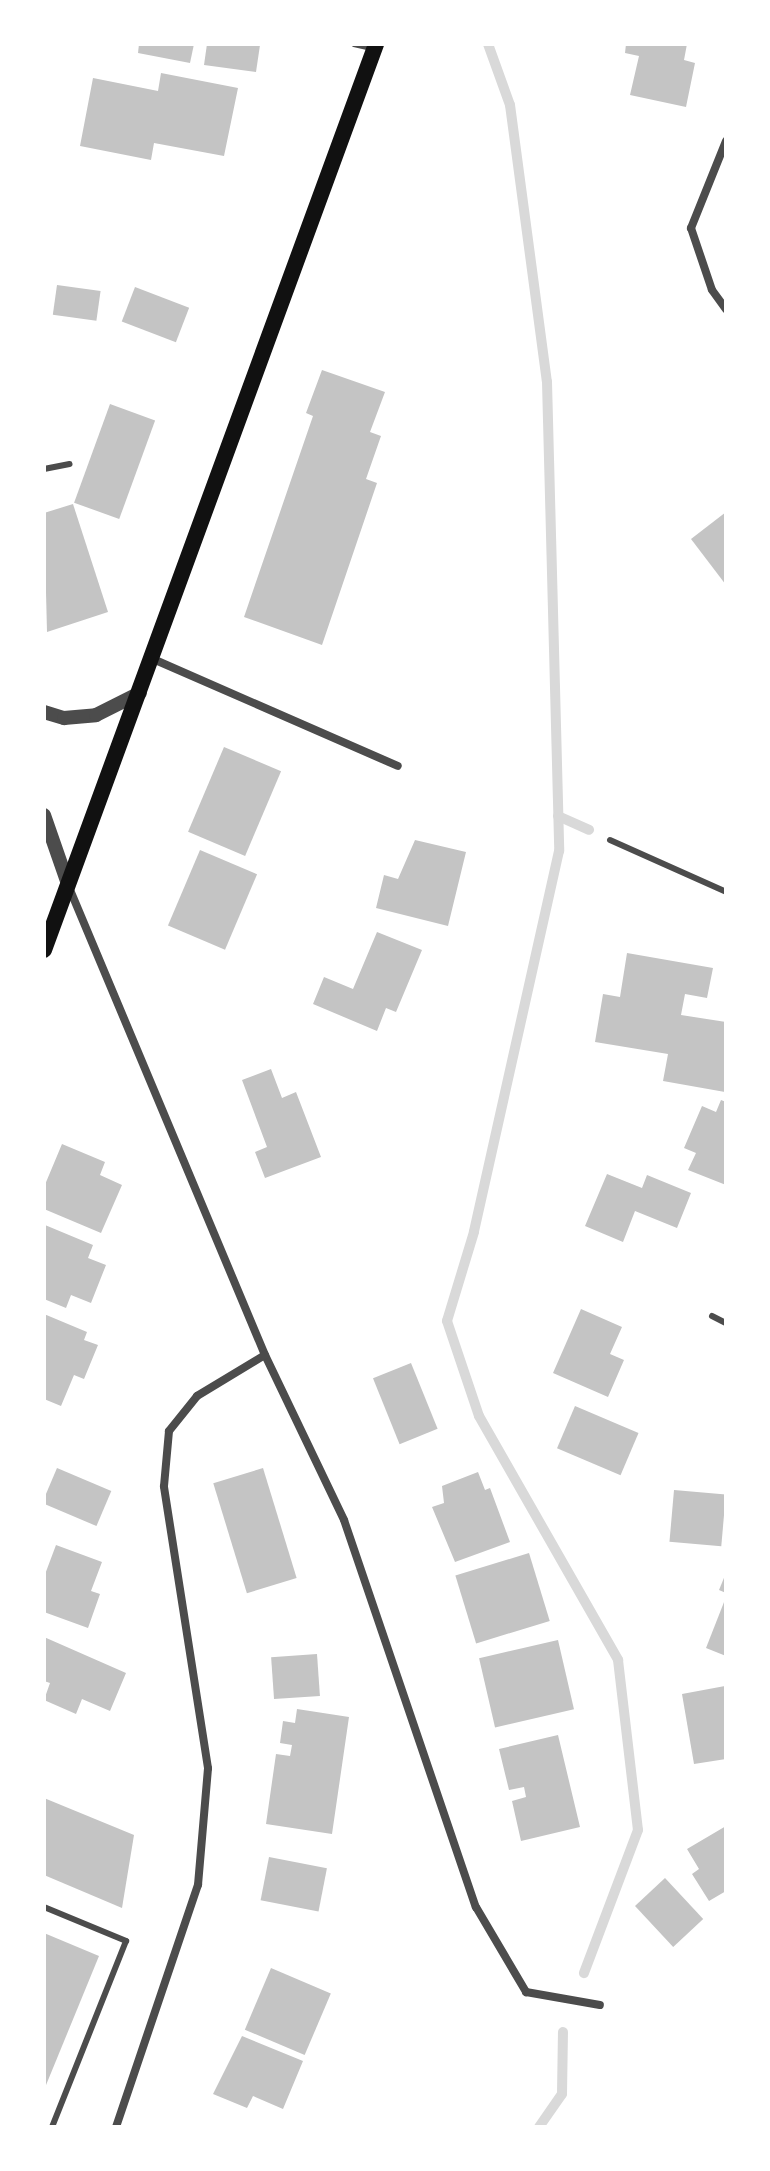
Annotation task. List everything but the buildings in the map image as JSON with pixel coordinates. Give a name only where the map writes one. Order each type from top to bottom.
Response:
[{"type":"main road","points":[[44,950],[376,46]]},
{"type":"street","points":[[726,141],[691,228],[712,290],[726,309]]},
{"type":"street","points":[[153,659],[398,766]]},
{"type":"street","points":[[44,712],[64,718],[96,715],[140,693]]},
{"type":"street","points":[[44,815],[68,884],[265,1355],[344,1520],[476,1907],[526,1992],[600,2005]]},
{"type":"street","points":[[116,2127],[198,1885],[208,1768],[164,1486],[169,1431],[197,1396],[265,1355]]},
{"type":"lane","points":[[354,44],[376,46]]},
{"type":"lane","points":[[44,469],[70,464]]},
{"type":"lane","points":[[610,840],[726,892]]},
{"type":"lane","points":[[712,1316],[726,1323]]},
{"type":"lane","points":[[44,1907],[126,1941],[52,2127]]},
{"type":"waterway","points":[[488,44],[510,105],[547,382],[559,851],[474,1232],[447,1321],[479,1416],[618,1660],[638,1830],[584,1973]]},
{"type":"waterway","points":[[558,816],[589,830]]},
{"type":"waterway","points":[[539,2127],[562,2094],[563,2032]]}]
